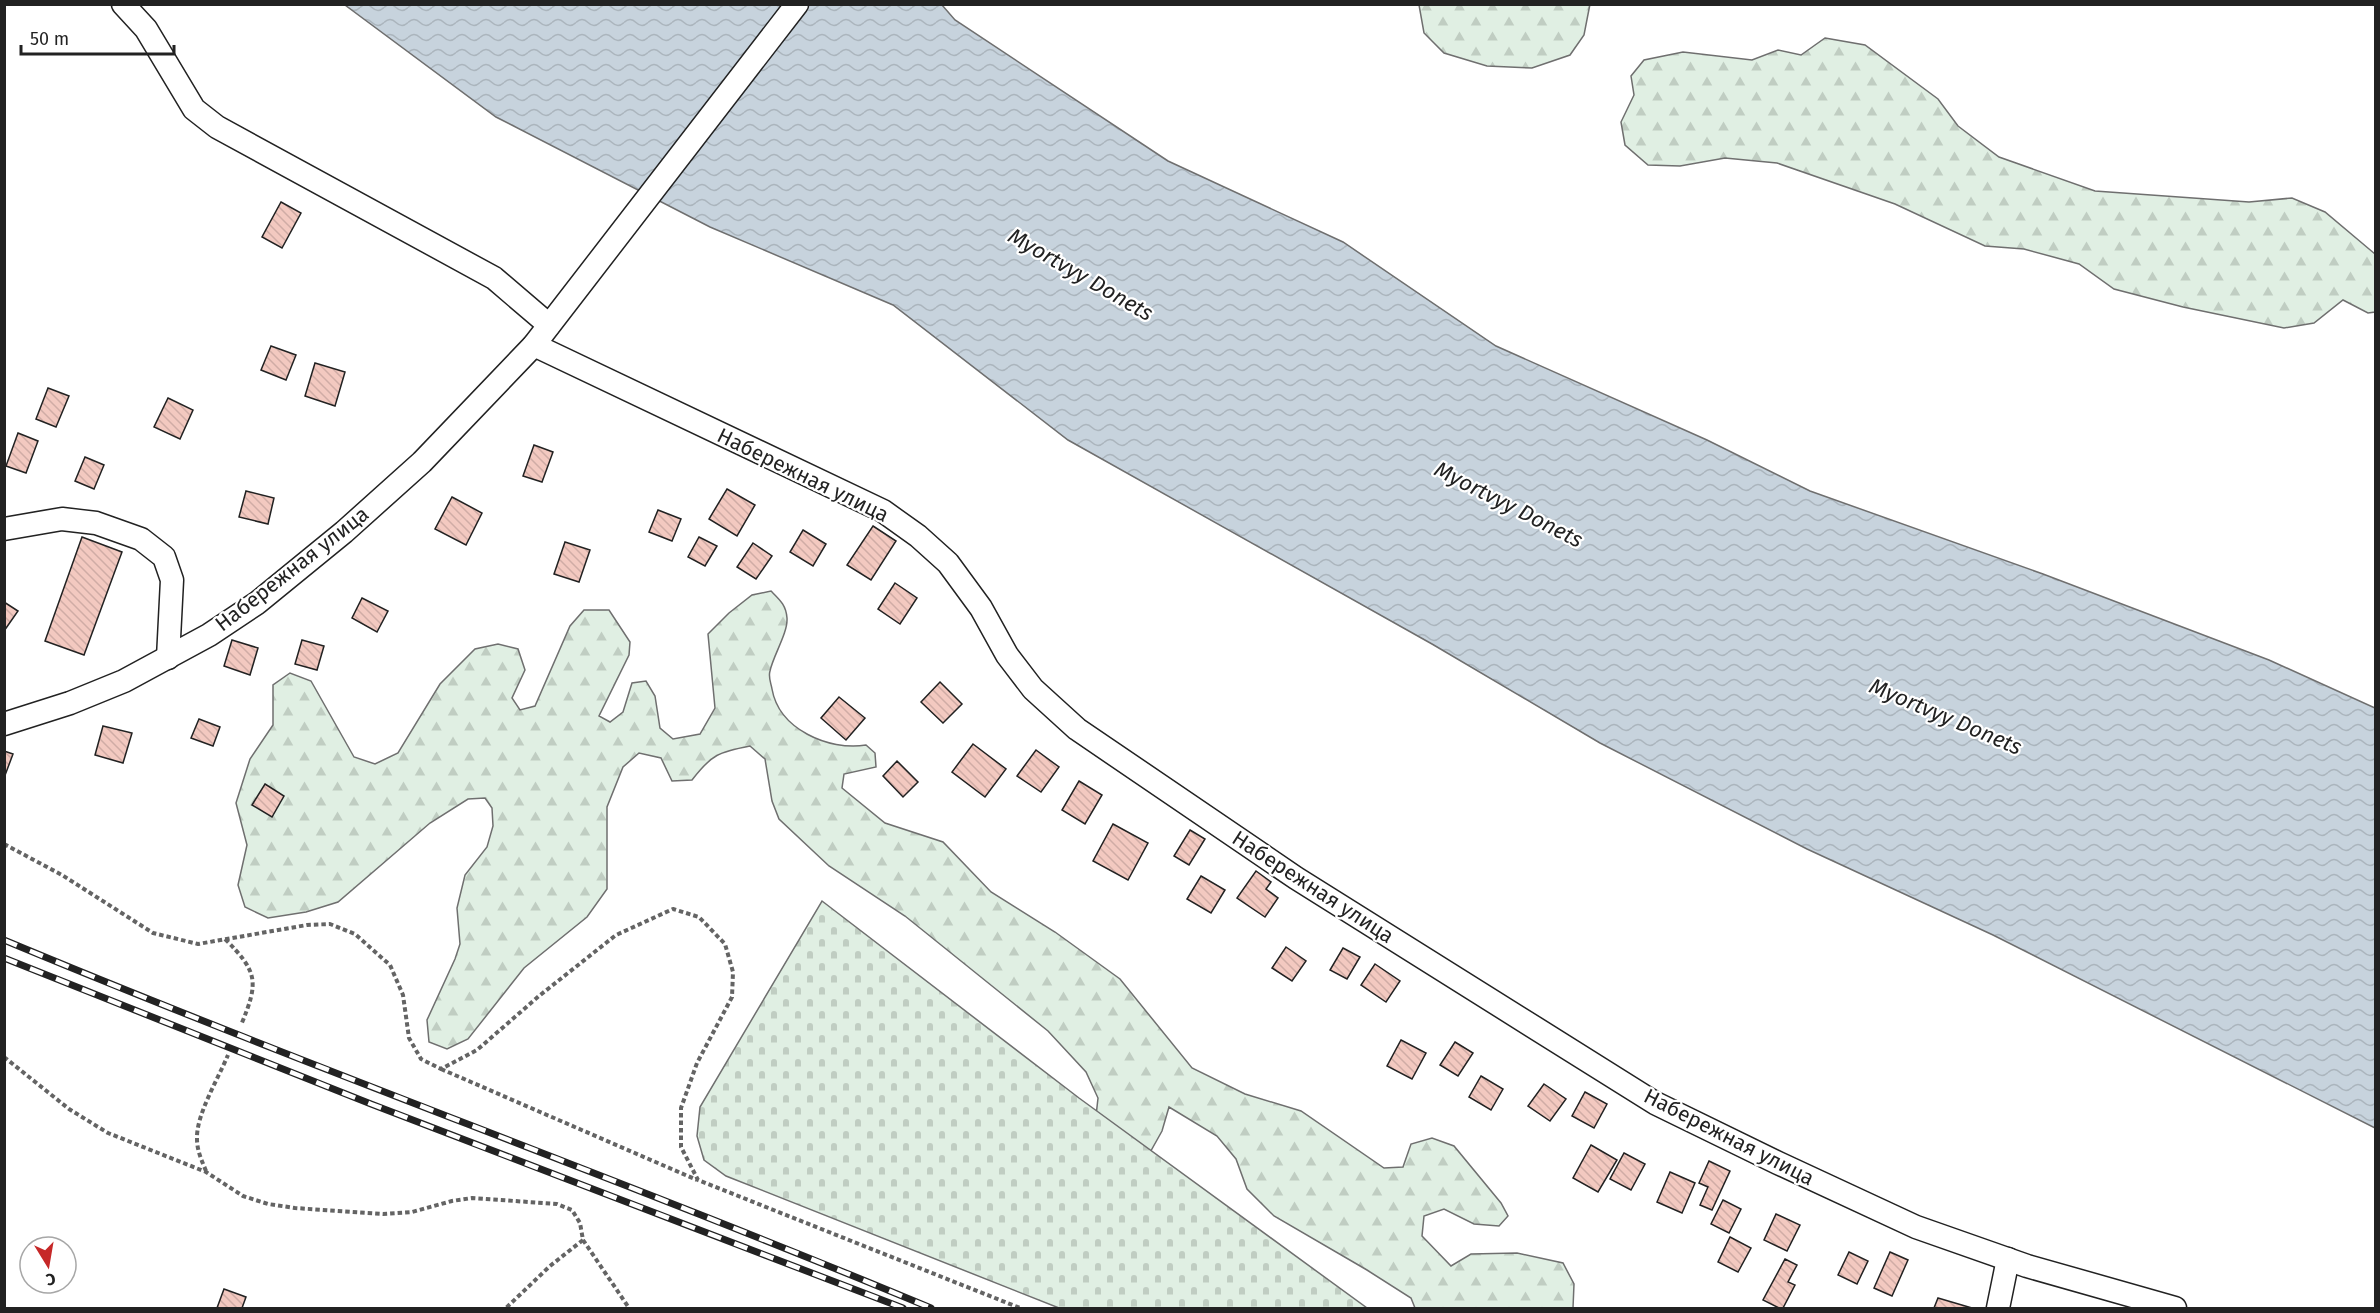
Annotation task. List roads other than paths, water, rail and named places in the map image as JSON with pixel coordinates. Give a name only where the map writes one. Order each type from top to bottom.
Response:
[{"type":"street","points":[[123,4],[146,29],[194,109],[217,127],[494,278],[549,325]]},
{"type":"street","name":"Набережная улица","points":[[4,724],[70,703],[124,681],[209,635],[257,603],[344,532],[422,462],[534,345],[797,4]]},
{"type":"street","name":"Набережная улица","points":[[534,345],[883,511],[948,563],[981,608],[1007,655],[1033,689],[1077,729],[1296,878],[1655,1103],[1916,1227],[2008,1259],[2175,1308]]},
{"type":"street","points":[[4,529],[62,519],[96,523],[141,539],[164,557],[172,580],[168,658]]},
{"type":"street","points":[[1998,1308],[2008,1259]]},
{"type":"water","name":"Myortvyy Donets","points":[[345,5],[942,5],[955,20],[1168,161],[1343,242],[1496,346],[1707,440],[1810,491],[2043,574],[2269,660],[2375,708],[2375,1128],[1993,935],[1807,849],[1600,743],[1432,644],[1068,440],[893,305],[710,227],[496,117]]},
{"type":"railway","points":[[4,940],[235,1034],[700,1214],[931,1308]]},
{"type":"railway","points":[[4,958],[371,1104],[903,1308]]}]
